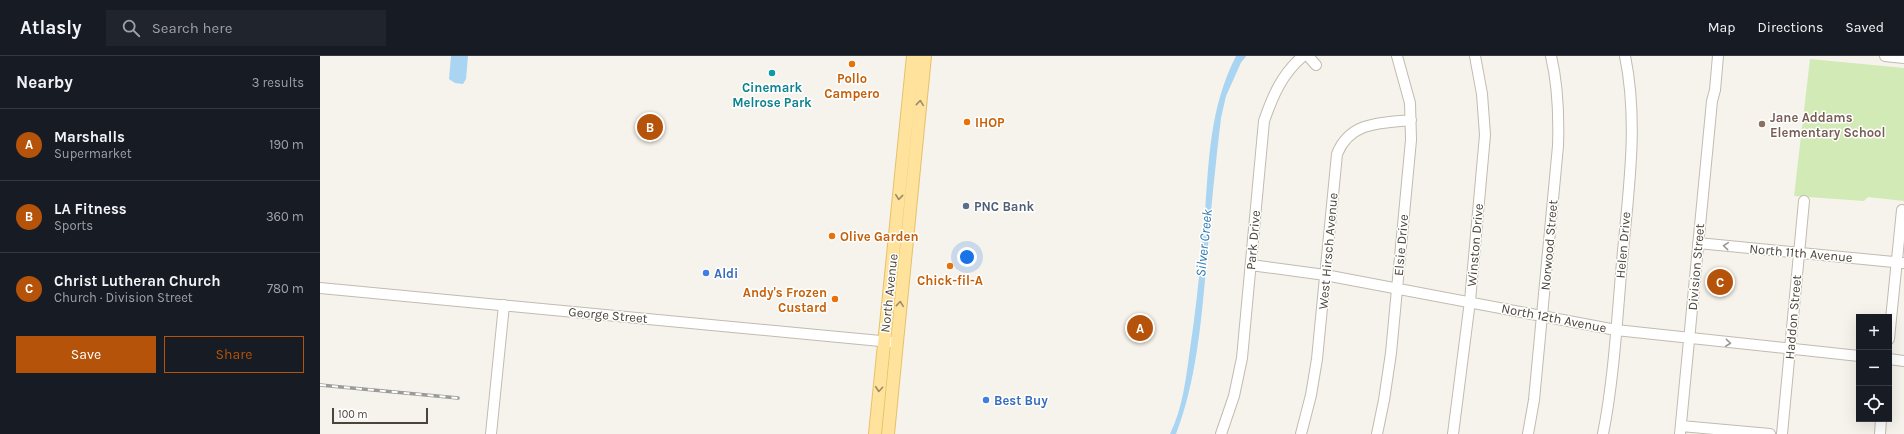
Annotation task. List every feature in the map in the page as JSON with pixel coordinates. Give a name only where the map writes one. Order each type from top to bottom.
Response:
[{"type":"main road","name":"North Avenue","points":[[875,434],[913,56]]},
{"type":"main road","name":"North Avenue","points":[[888,434],[925,56]]},
{"type":"street","name":"Park Drive","points":[[1221,434],[1234,396],[1242,358],[1264,121],[1271,98],[1280,81],[1291,66],[1303,56]]},
{"type":"street","points":[[1308,56],[1316,65]]},
{"type":"street","name":"Elsie Drive","points":[[1377,434],[1389,373],[1412,120],[1407,89],[1397,56]]},
{"type":"street","name":"Winston Drive","points":[[1453,434],[1470,301],[1485,135],[1482,94],[1475,56]]},
{"type":"street","name":"Norwood Street","points":[[1528,434],[1534,400],[1558,146],[1559,112],[1551,56]]},
{"type":"street","name":"Helen Drive","points":[[1603,434],[1616,330],[1632,147],[1631,97],[1625,56]]},
{"type":"street","name":"Division Street","points":[[1712,56],[1708,89],[1712,101]]},
{"type":"street","name":"Division Street","points":[[1680,430],[1712,101],[1715,90],[1718,56]]},
{"type":"street","points":[[1885,56],[1904,58]]},
{"type":"street","name":"West Hirsch Avenue","points":[[1301,434],[1315,376],[1336,161],[1342,145],[1352,132],[1361,127],[1374,123],[1412,120]]},
{"type":"street","name":"Haddon Street","points":[[1782,434],[1804,201]]},
{"type":"street","points":[[1892,320],[1901,263],[1902,210]]},
{"type":"street","name":"North 11th Avenue","points":[[1698,244],[1901,263]]},
{"type":"street","name":"North 12th Avenue","points":[[1251,265],[1325,275],[1470,301],[1616,330],[1856,356]]},
{"type":"street","name":"George Street","points":[[320,288],[896,342]]},
{"type":"street","points":[[491,434],[504,305]]},
{"type":"street","points":[[1892,359],[1904,361]]},
{"type":"street","points":[[1880,434],[1881,422]]},
{"type":"street","points":[[1680,430],[1770,434]]},
{"type":"green space","points":[[1810,59],[1904,68],[1904,201],[1868,197],[1864,201],[1794,196]]},
{"type":"water","points":[[451,56],[468,56],[466,79],[463,84],[455,83],[449,79]]},
{"type":"water","points":[[1236,56],[1244,56],[1226,96],[1221,118],[1197,353],[1183,414],[1176,434],[1170,434],[1178,413],[1187,371],[1197,298],[1212,133],[1221,94],[1227,75]]},
{"type":"waterway","name":"Silver Creek","points":[[1240,62],[1245,56]]},
{"type":"railway","points":[[320,385],[458,398]]},
{"type":"place","name":"Pollo Campero","points":[[852,64]]},
{"type":"place","name":"Cinemark Melrose Park","points":[[772,73]]},
{"type":"place","name":"IHOP","points":[[967,122]]},
{"type":"place","name":"Jane Addams Elementary School","points":[[1762,124]]},
{"type":"place","name":"LA Fitness","points":[[650,127]]},
{"type":"place","name":"PNC Bank","points":[[966,206]]},
{"type":"place","name":"Olive Garden","points":[[832,236]]},
{"type":"place","name":"Chick-fil-A","points":[[950,266]]},
{"type":"place","name":"Aldi","points":[[706,273]]},
{"type":"place","name":"Christ Lutheran Church","points":[[1720,282]]},
{"type":"place","name":"Andy's Frozen Custard","points":[[835,299]]},
{"type":"place","name":"Marshalls","points":[[1140,328]]},
{"type":"place","name":"Best Buy","points":[[986,400]]}]
